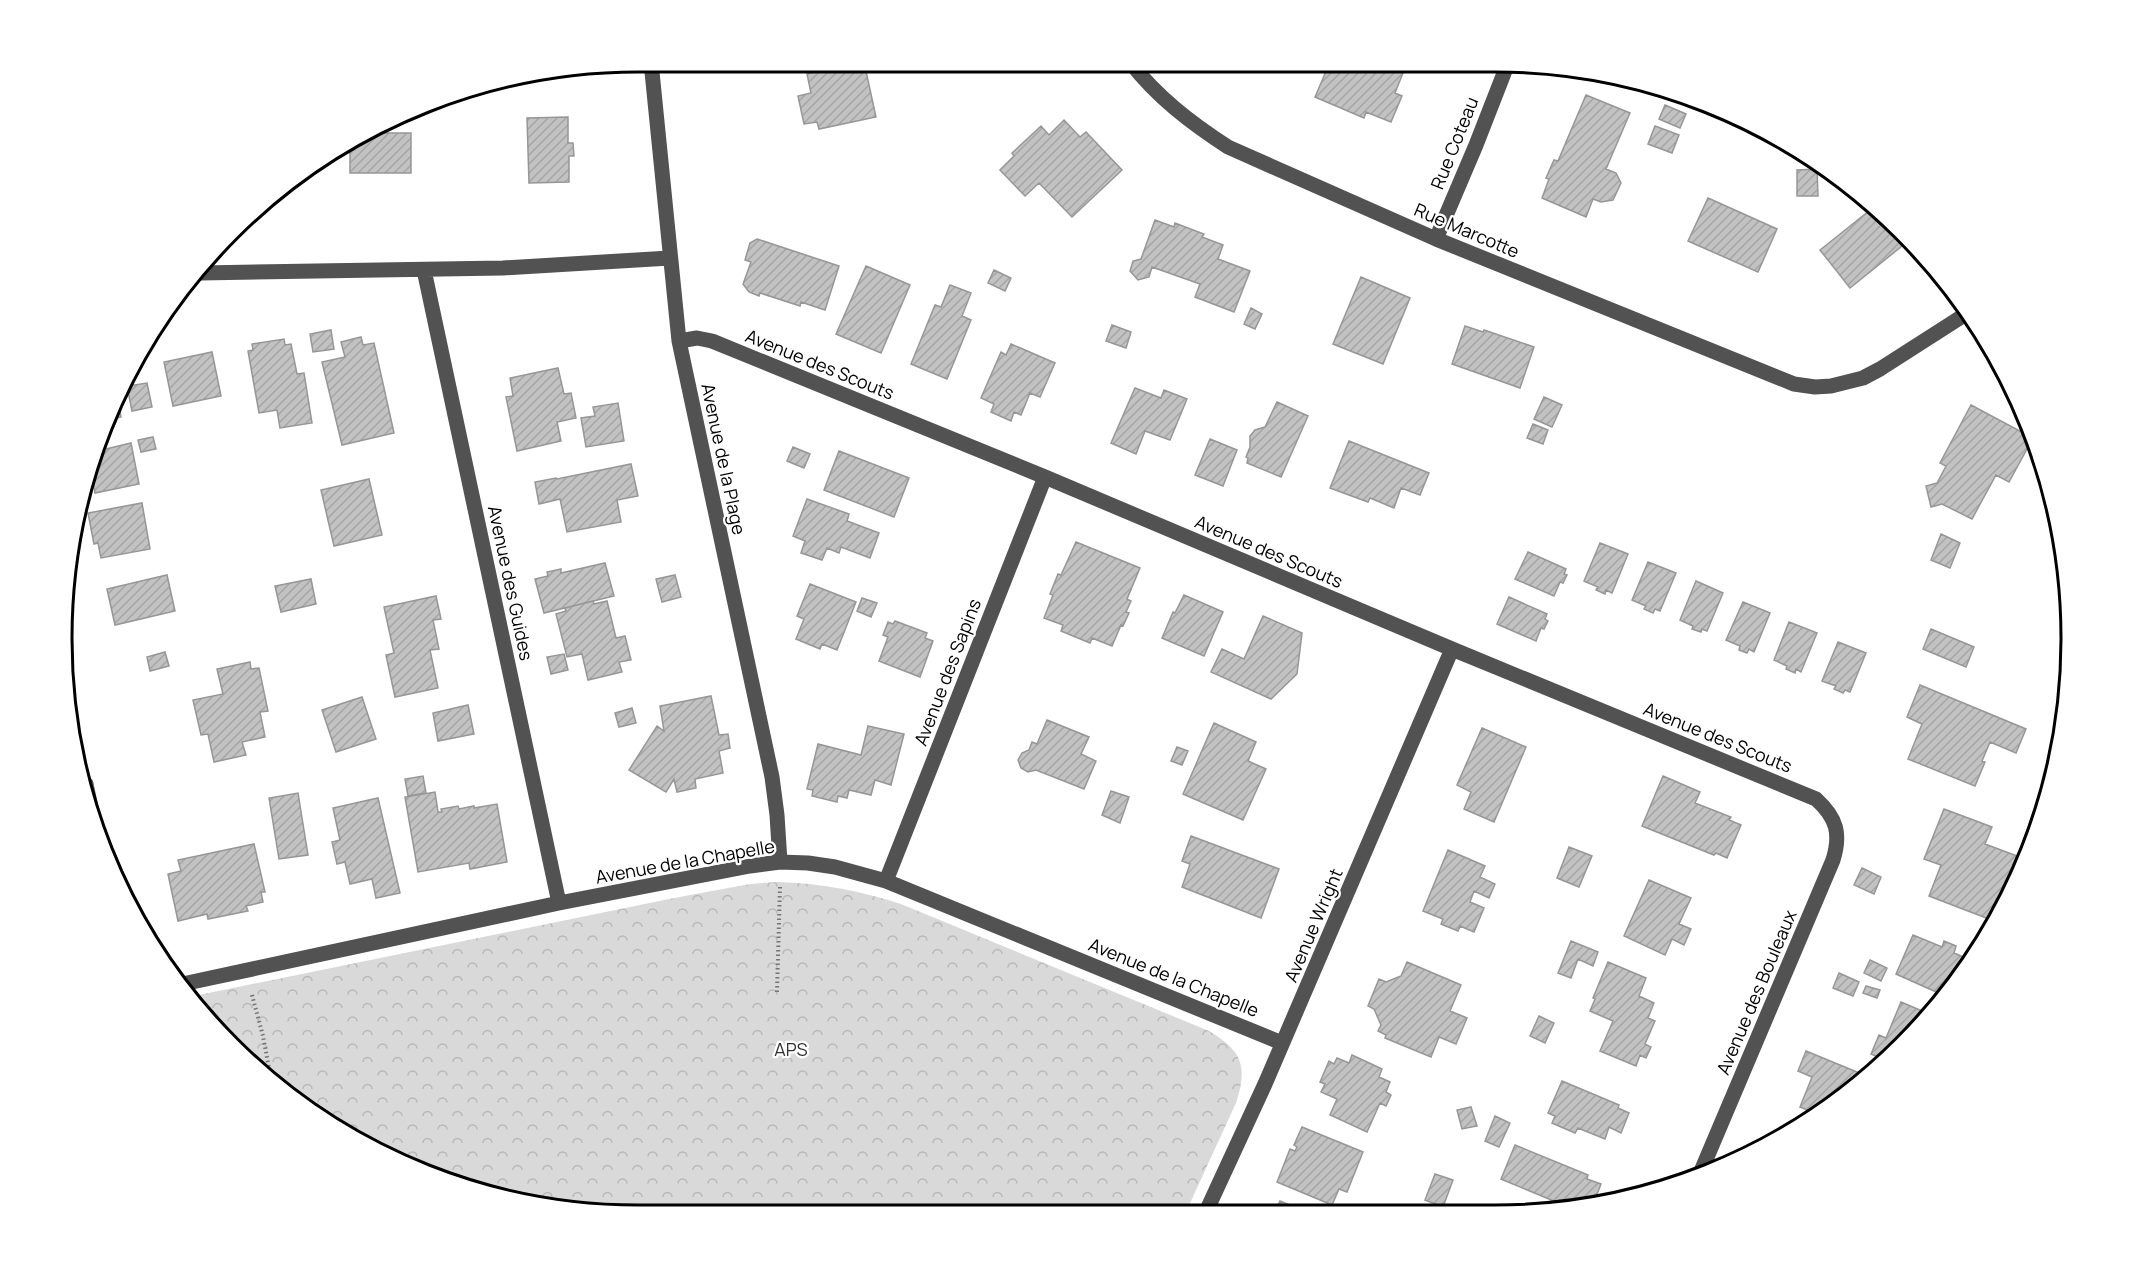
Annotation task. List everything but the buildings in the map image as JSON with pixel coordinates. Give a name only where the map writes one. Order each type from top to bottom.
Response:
[{"type":"street","name":"Avenue de la Plage","points":[[652,72],[664,176],[678,341],[772,777],[780,862]]},
{"type":"street","name":"Rue Marcotte","points":[[1138,72],[1168,104],[1197,127],[1228,147],[1436,238],[1794,384],[1815,387],[1849,383],[1872,374],[1961,318]]},
{"type":"street","name":"Rue Coteau","points":[[1436,238],[1504,72]]},
{"type":"street","points":[[206,273],[424,270],[604,264],[670,258]]},
{"type":"street","name":"Avenue des Guides","points":[[424,270],[559,903]]},
{"type":"street","name":"Avenue des Scouts","points":[[678,341],[697,338],[712,341],[1045,477],[1452,649],[1809,796],[1827,809],[1834,821]]},
{"type":"street","name":"Avenue des Sapins","points":[[886,881],[1045,477]]},
{"type":"street","name":"Avenue Wright","points":[[1209,1205],[1282,1043],[1452,649]]},
{"type":"street","name":"Avenue des Bouleaux","points":[[1704,1165],[1833,860],[1837,846],[1834,821]]},
{"type":"street","name":"Avenue de la Chapelle","points":[[189,983],[559,903],[780,862],[835,867],[886,881],[1282,1043]]},
{"type":"path","points":[[777,992],[780,862]]},
{"type":"path","points":[[245,971],[263,1036],[269,1067]]},
{"type":"green space","name":"APS","points":[[777,882],[840,888],[901,904],[1209,1031],[1220,1038],[1229,1045],[1239,1061],[1240,1090],[1189,1205],[638,1205],[601,1204],[528,1194],[456,1175],[388,1147],[355,1129],[324,1110],[265,1064],[238,1039],[199,995],[674,898],[750,884]]}]
